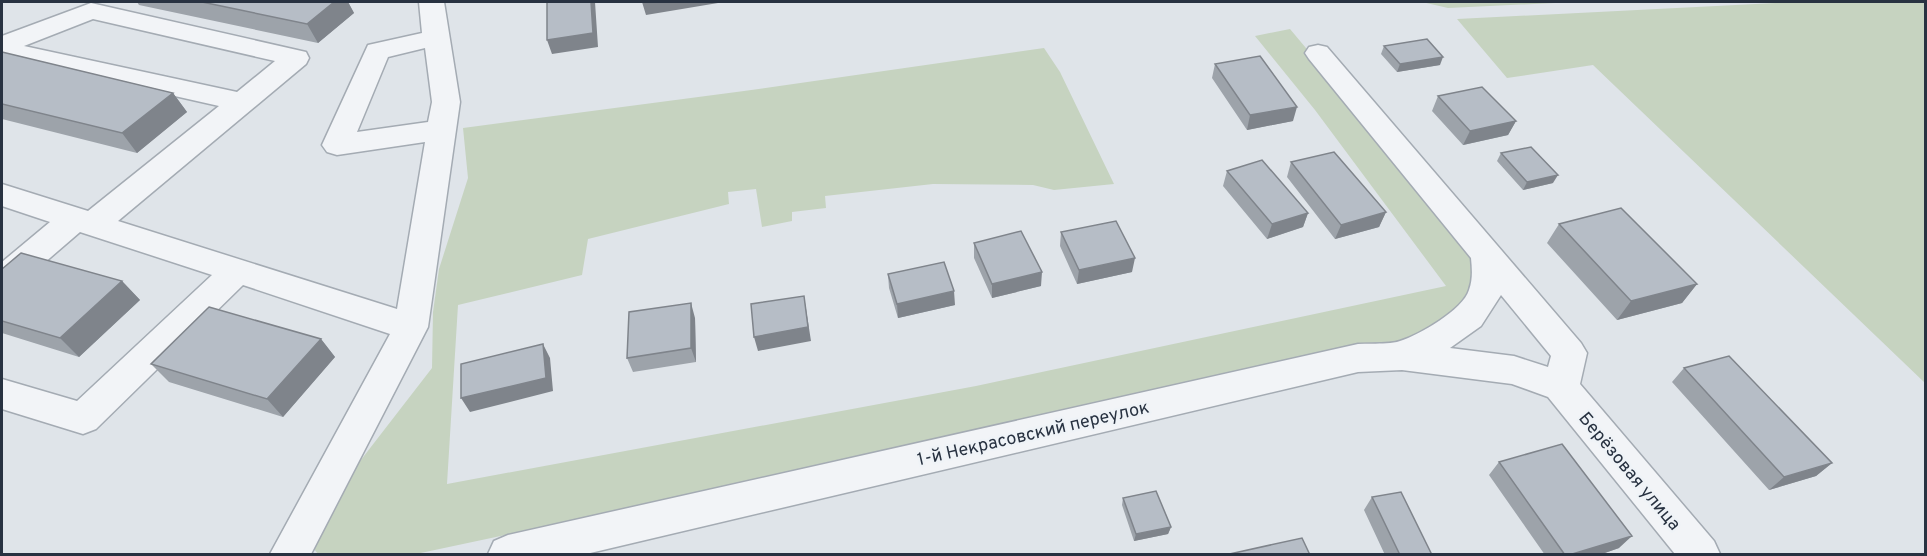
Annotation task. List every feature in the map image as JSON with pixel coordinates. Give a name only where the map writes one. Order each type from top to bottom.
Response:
[{"type":"street","points":[[291,555],[411,327],[446,102],[438,37],[430,2]]},
{"type":"street","points":[[2,47],[91,11],[296,58],[243,102],[84,222],[2,280]]},
{"type":"street","points":[[438,37],[377,51],[337,145],[441,130]]},
{"type":"street","points":[[2,47],[243,102]]},
{"type":"street","points":[[1318,53],[1569,353],[1561,387]]},
{"type":"street","points":[[2,195],[411,327]]},
{"type":"street","points":[[1402,356],[1461,323],[1481,301],[1489,278],[1487,253]]},
{"type":"street","points":[[2,394],[82,418],[237,271]]},
{"type":"street","name":"1-й Некрасовский переулок","points":[[508,555],[1358,358],[1402,356],[1514,370],[1561,387]]},
{"type":"street","name":"Берёзовая улица","points":[[1561,387],[1700,555]]},
{"type":"green space","points":[[1422,2],[1576,2],[1448,8]]},
{"type":"green space","points":[[1795,2],[1925,2],[1925,383],[1593,65],[1507,78],[1457,19]]},
{"type":"green space","points":[[1290,29],[1399,159],[1478,261],[1477,290],[1446,321],[1398,342],[1366,343],[1292,358],[1183,385],[828,462],[707,492],[416,554],[318,554],[314,549],[340,487],[432,368],[433,312],[439,269],[468,178],[463,128],[1044,48],[1060,72],[1114,184],[1054,190],[1033,185],[933,184],[825,196],[826,208],[792,212],[792,221],[762,227],[756,189],[728,192],[729,204],[588,239],[582,275],[458,305],[447,484],[976,386],[1446,286],[1315,110],[1255,36]]},
{"type":"building","points":[[202,2],[334,2],[307,24]]},
{"type":"building","points":[[547,2],[591,2],[593,33],[547,40]]},
{"type":"building","points":[[1427,39],[1443,57],[1400,64],[1384,46]]},
{"type":"building","points":[[2,52],[173,93],[122,133],[2,104]]},
{"type":"building","points":[[1260,56],[1297,107],[1250,115],[1215,64]]},
{"type":"building","points":[[1482,87],[1516,121],[1470,131],[1438,96]]},
{"type":"building","points":[[1531,147],[1558,175],[1527,182],[1501,153]]},
{"type":"building","points":[[1334,152],[1386,212],[1341,225],[1291,162]]},
{"type":"building","points":[[1262,160],[1308,213],[1272,224],[1227,171]]},
{"type":"building","points":[[1621,208],[1697,284],[1631,301],[1559,224]]},
{"type":"building","points":[[1116,221],[1135,258],[1079,270],[1061,232]]},
{"type":"building","points":[[1021,231],[1042,272],[992,284],[974,243]]},
{"type":"building","points":[[21,253],[122,281],[60,338],[2,321],[2,269]]},
{"type":"building","points":[[944,262],[954,291],[897,304],[888,274]]},
{"type":"building","points":[[804,296],[808,327],[754,337],[751,304]]},
{"type":"building","points":[[691,303],[691,348],[627,358],[629,312]]},
{"type":"building","points":[[209,307],[321,339],[267,399],[151,364]]},
{"type":"building","points":[[543,344],[546,378],[461,398],[461,364]]},
{"type":"building","points":[[1729,356],[1832,463],[1784,477],[1684,368]]},
{"type":"building","points":[[1562,444],[1632,536],[1565,555],[1499,462]]},
{"type":"building","points":[[1156,491],[1171,527],[1136,534],[1123,498]]},
{"type":"building","points":[[1401,492],[1432,555],[1400,555],[1372,497]]},
{"type":"building","points":[[1302,538],[1310,555],[1225,555]]}]
